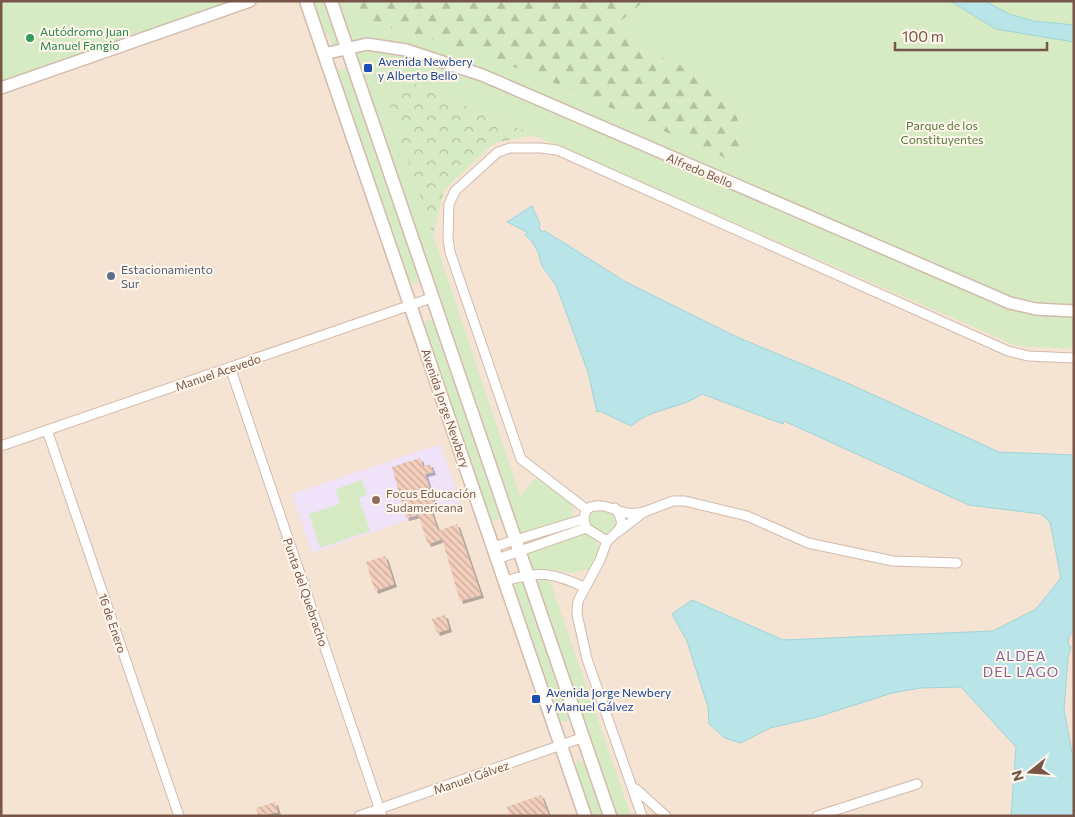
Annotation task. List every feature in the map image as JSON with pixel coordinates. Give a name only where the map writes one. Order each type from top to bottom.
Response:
[{"type":"main road","name":"Avenida Jorge Newbery","points":[[306,1],[585,816]]},
{"type":"main road","name":"Avenida Jorge Newbery","points":[[332,1],[610,816]]},
{"type":"street","points":[[1,88],[250,1]]},
{"type":"street","name":"Alfredo Bello","points":[[324,54],[368,44],[406,50],[482,75],[1010,303],[1036,309],[1074,311]]},
{"type":"street","points":[[607,541],[521,459],[450,252],[448,239],[449,204],[455,191],[498,152],[510,148],[557,150],[1008,351],[1028,356],[1074,358]]},
{"type":"street","name":"Manuel Acevedo","points":[[1,446],[434,297]]},
{"type":"street","name":"Punta del Quebracho","points":[[230,367],[381,812]]},
{"type":"street","name":"16 de Enero","points":[[47,430],[178,816]]},
{"type":"street","points":[[642,816],[634,788],[587,659],[577,614],[578,601],[600,560],[607,541],[618,532],[644,512],[673,501],[686,501],[747,516],[808,543],[892,561],[957,563]]},
{"type":"street","points":[[495,553],[585,519],[603,505],[627,513],[644,512]]},
{"type":"street","points":[[615,508],[622,517],[622,524],[618,532]]},
{"type":"street","points":[[505,581],[528,574],[548,573],[561,576],[584,587]]},
{"type":"street","name":"Manuel Gálvez","points":[[358,816],[381,812],[584,737]]},
{"type":"street","points":[[817,816],[916,784]]},
{"type":"street","points":[[634,788],[666,816]]},
{"type":"shaded area","points":[[250,1],[318,1],[335,50],[1074,311],[1074,816],[1,816],[1,88]]},
{"type":"shaded area","name":"Focus Educación Sudamericana","points":[[440,444],[460,502],[312,553],[292,494]]},
{"type":"green space","points":[[1,1],[250,1],[1,88]]},
{"type":"green space","name":"Parque de los Constituyentes","points":[[312,1],[1074,1],[1074,349],[1017,346],[407,80],[388,100],[520,496],[535,479],[541,479],[571,502],[573,516],[571,518],[542,528],[548,546],[573,535],[580,534],[587,534],[593,537],[597,543],[598,553],[589,569],[572,573],[546,569],[631,816],[610,816],[349,48],[334,51],[329,35],[323,32]]},
{"type":"green space","points":[[359,1],[644,1],[616,25],[638,48],[696,71],[737,117],[746,167],[545,79],[483,55],[363,20]]},
{"type":"green space","points":[[342,68],[349,72],[420,277],[416,284],[409,282],[338,77],[338,71]]},
{"type":"green space","points":[[406,80],[534,135],[494,143],[444,190],[433,235],[388,100]]},
{"type":"green space","points":[[428,319],[433,322],[500,515],[499,519],[494,521],[490,520],[487,513],[424,325]]},
{"type":"green space","points":[[362,480],[367,495],[359,498],[370,531],[320,548],[309,514],[340,504],[336,489]]},
{"type":"green space","points":[[615,508],[622,524],[607,541],[586,528],[586,509]]},
{"type":"green space","points":[[522,577],[569,718],[567,722],[558,721],[511,581]]},
{"type":"green space","points":[[578,760],[584,763],[602,816],[591,816],[574,765]]},
{"type":"water","points":[[950,1],[985,1],[1009,14],[1033,21],[1074,25],[1074,42],[996,29]]},
{"type":"water","points":[[532,206],[540,224],[539,229],[543,232],[545,231],[626,282],[737,337],[845,382],[999,452],[1074,455],[1074,632],[1069,636],[1068,644],[1071,647],[1068,657],[1064,710],[1074,763],[1074,816],[1011,816],[1016,747],[961,687],[920,688],[892,693],[817,717],[770,728],[741,743],[725,738],[709,724],[708,707],[687,641],[672,614],[692,600],[783,640],[993,631],[1036,609],[1061,578],[1050,522],[1041,514],[969,505],[784,421],[783,424],[702,394],[685,403],[639,420],[631,426],[600,411],[597,412],[588,372],[556,285],[542,266],[538,252],[531,240],[525,235],[527,232],[507,222]]},
{"type":"building","points":[[420,458],[423,467],[430,464],[433,472],[425,474],[436,509],[431,511],[438,531],[457,524],[481,595],[460,601],[442,539],[428,544],[418,515],[406,518],[392,467]]},
{"type":"building","points":[[385,556],[394,584],[375,591],[366,562]]},
{"type":"building","points":[[445,615],[449,629],[437,633],[432,619]]},
{"type":"building","points":[[541,795],[549,816],[510,816],[507,807]]},
{"type":"building","points":[[275,802],[278,812],[259,816],[256,808]]},
{"type":"place","name":"Autódromo Juan Manuel Fangio","points":[[30,38]]},
{"type":"place","name":"Avenida Newbery y Alberto Bello","points":[[368,68]]},
{"type":"place","name":"Estacionamiento Sur","points":[[111,276]]},
{"type":"place","name":"Focus Educación Sudamericana","points":[[376,500]]},
{"type":"place","name":"Avenida Jorge Newbery y Manuel Gálvez","points":[[536,699]]},
{"type":"district","name":"ALDEA DEL LAGO","points":[[1021,664]]}]
